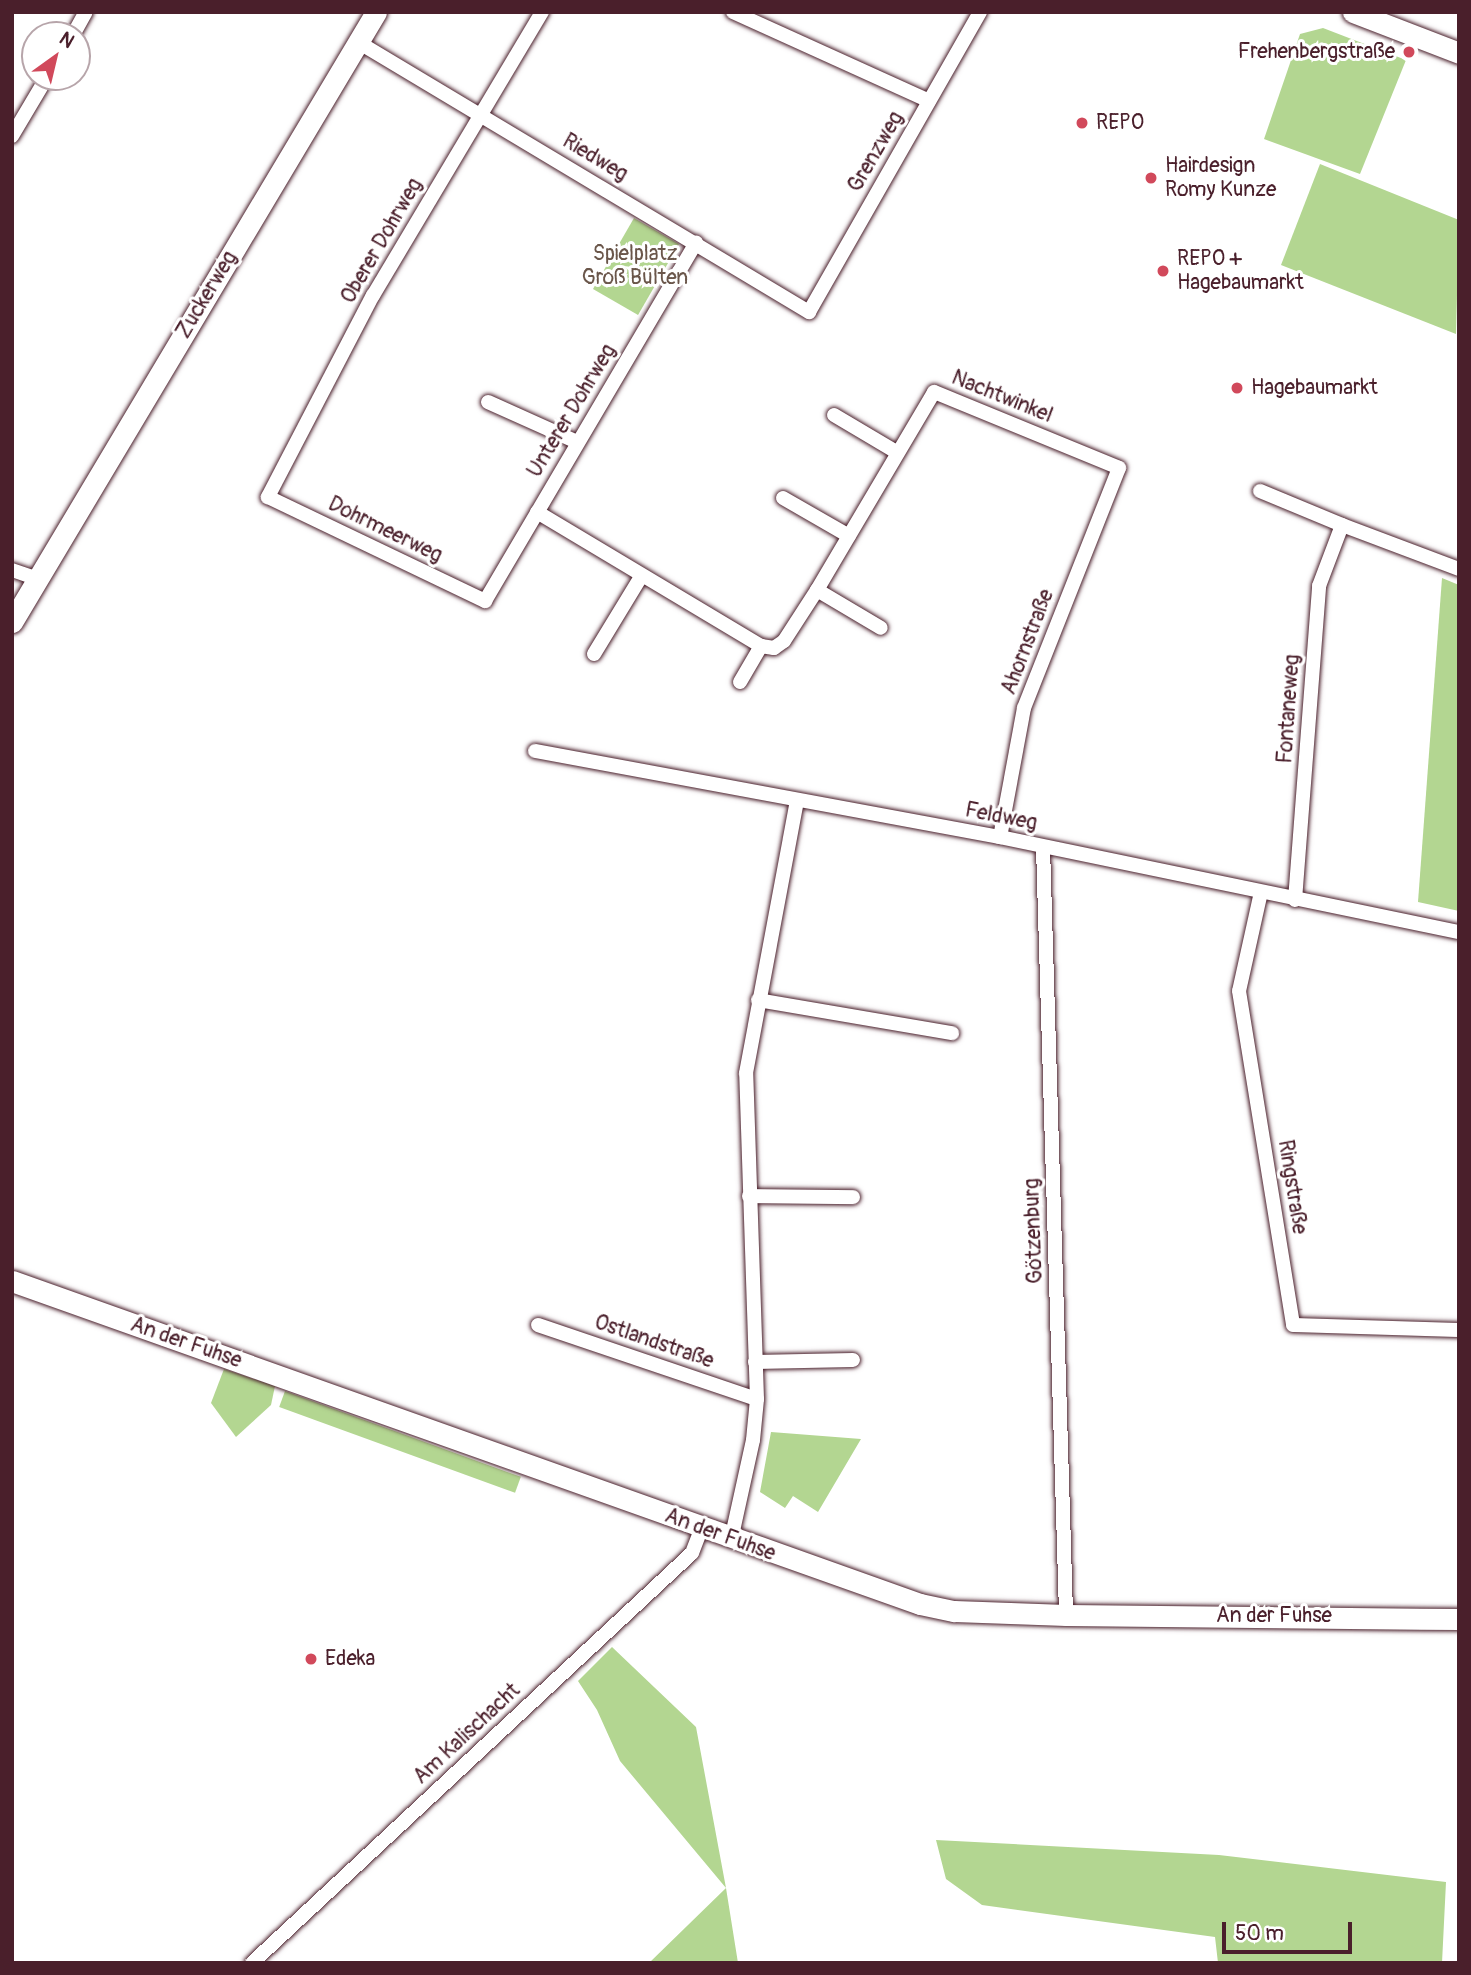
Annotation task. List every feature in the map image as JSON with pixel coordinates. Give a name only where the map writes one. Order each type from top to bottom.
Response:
[{"type":"street","name":"Zuckerweg","points":[[12,622],[376,12]]},
{"type":"street","name":"Oberer Dohrweg","points":[[268,497],[373,296],[542,12]]},
{"type":"street","points":[[733,12],[929,101]]},
{"type":"street","name":"Grenzweg","points":[[808,312],[980,12]]},
{"type":"street","points":[[1353,12],[1459,53]]},
{"type":"street","name":"Riedweg","points":[[358,42],[808,312]]},
{"type":"street","points":[[15,127],[38,91]]},
{"type":"street","name":"Unterer Dohrweg","points":[[485,601],[696,243]]},
{"type":"street","name":"Nachtwinkel","points":[[761,646],[774,648],[784,641],[934,392],[1119,468]]},
{"type":"street","points":[[488,402],[577,442]]},
{"type":"street","points":[[834,415],[898,453]]},
{"type":"street","name":"Ahornstraße","points":[[1000,837],[1024,708],[1119,468]]},
{"type":"street","points":[[1260,492],[1459,569]]},
{"type":"street","name":"Dohrmeerweg","points":[[268,497],[485,601]]},
{"type":"street","points":[[783,498],[849,536]]},
{"type":"street","points":[[537,512],[761,646],[740,682]]},
{"type":"street","name":"Fontaneweg","points":[[1295,900],[1320,586],[1342,525]]},
{"type":"street","points":[[12,570],[38,579]]},
{"type":"street","points":[[594,654],[642,575]]},
{"type":"street","points":[[817,590],[881,628]]},
{"type":"street","name":"Feldweg","points":[[535,751],[797,802],[1000,837],[1459,932]]},
{"type":"street","points":[[731,1540],[754,1440],[757,1399],[746,1073],[797,802]]},
{"type":"street","name":"Götzenburg","points":[[1043,846],[1066,1615]]},
{"type":"street","name":"Ringstraße","points":[[1261,892],[1239,991],[1293,1325],[1459,1330]]},
{"type":"street","points":[[758,1000],[952,1032]]},
{"type":"street","points":[[749,1196],[853,1197]]},
{"type":"street","name":"An der Fuhse","points":[[12,1281],[701,1530],[920,1604],[954,1611],[1066,1615],[1459,1619]]},
{"type":"street","name":"Ostlandstraße","points":[[538,1325],[757,1399]]},
{"type":"street","points":[[755,1362],[853,1360]]},
{"type":"street","name":"Am Kalischacht","points":[[253,1963],[692,1553],[701,1530]]},
{"type":"green space","points":[[1323,28],[1406,60],[1360,174],[1264,139],[1300,34]]},
{"type":"green space","points":[[1320,164],[1459,220],[1456,334],[1281,265]]},
{"type":"green space","name":"Spielplatz Groß Bülten","points":[[634,218],[679,244],[638,315],[593,289]]},
{"type":"green space","points":[[1442,578],[1459,585],[1459,911],[1418,902]]},
{"type":"green space","points":[[224,1369],[275,1386],[271,1405],[236,1437],[211,1403]]},
{"type":"green space","points":[[285,1391],[521,1477],[515,1493],[279,1407]]},
{"type":"green space","points":[[771,1432],[861,1439],[818,1512],[793,1496],[785,1508],[760,1492]]},
{"type":"green space","points":[[612,1647],[696,1727],[726,1888],[620,1761],[597,1710],[578,1681]]},
{"type":"green space","points":[[936,1840],[1219,1855],[1446,1882],[1442,1963],[1218,1963],[1215,1937],[982,1905],[946,1879]]},
{"type":"green space","points":[[726,1888],[738,1963],[649,1963]]},
{"type":"place","name":"Frehenbergstraße","points":[[1409,52]]},
{"type":"place","name":"REPO","points":[[1082,123]]},
{"type":"place","name":"Hairdesign Romy Kunze","points":[[1151,178]]},
{"type":"place","name":"REPO + Hagebaumarkt","points":[[1163,271]]},
{"type":"place","name":"Hagebaumarkt","points":[[1237,388]]},
{"type":"place","name":"Edeka","points":[[311,1659]]}]
